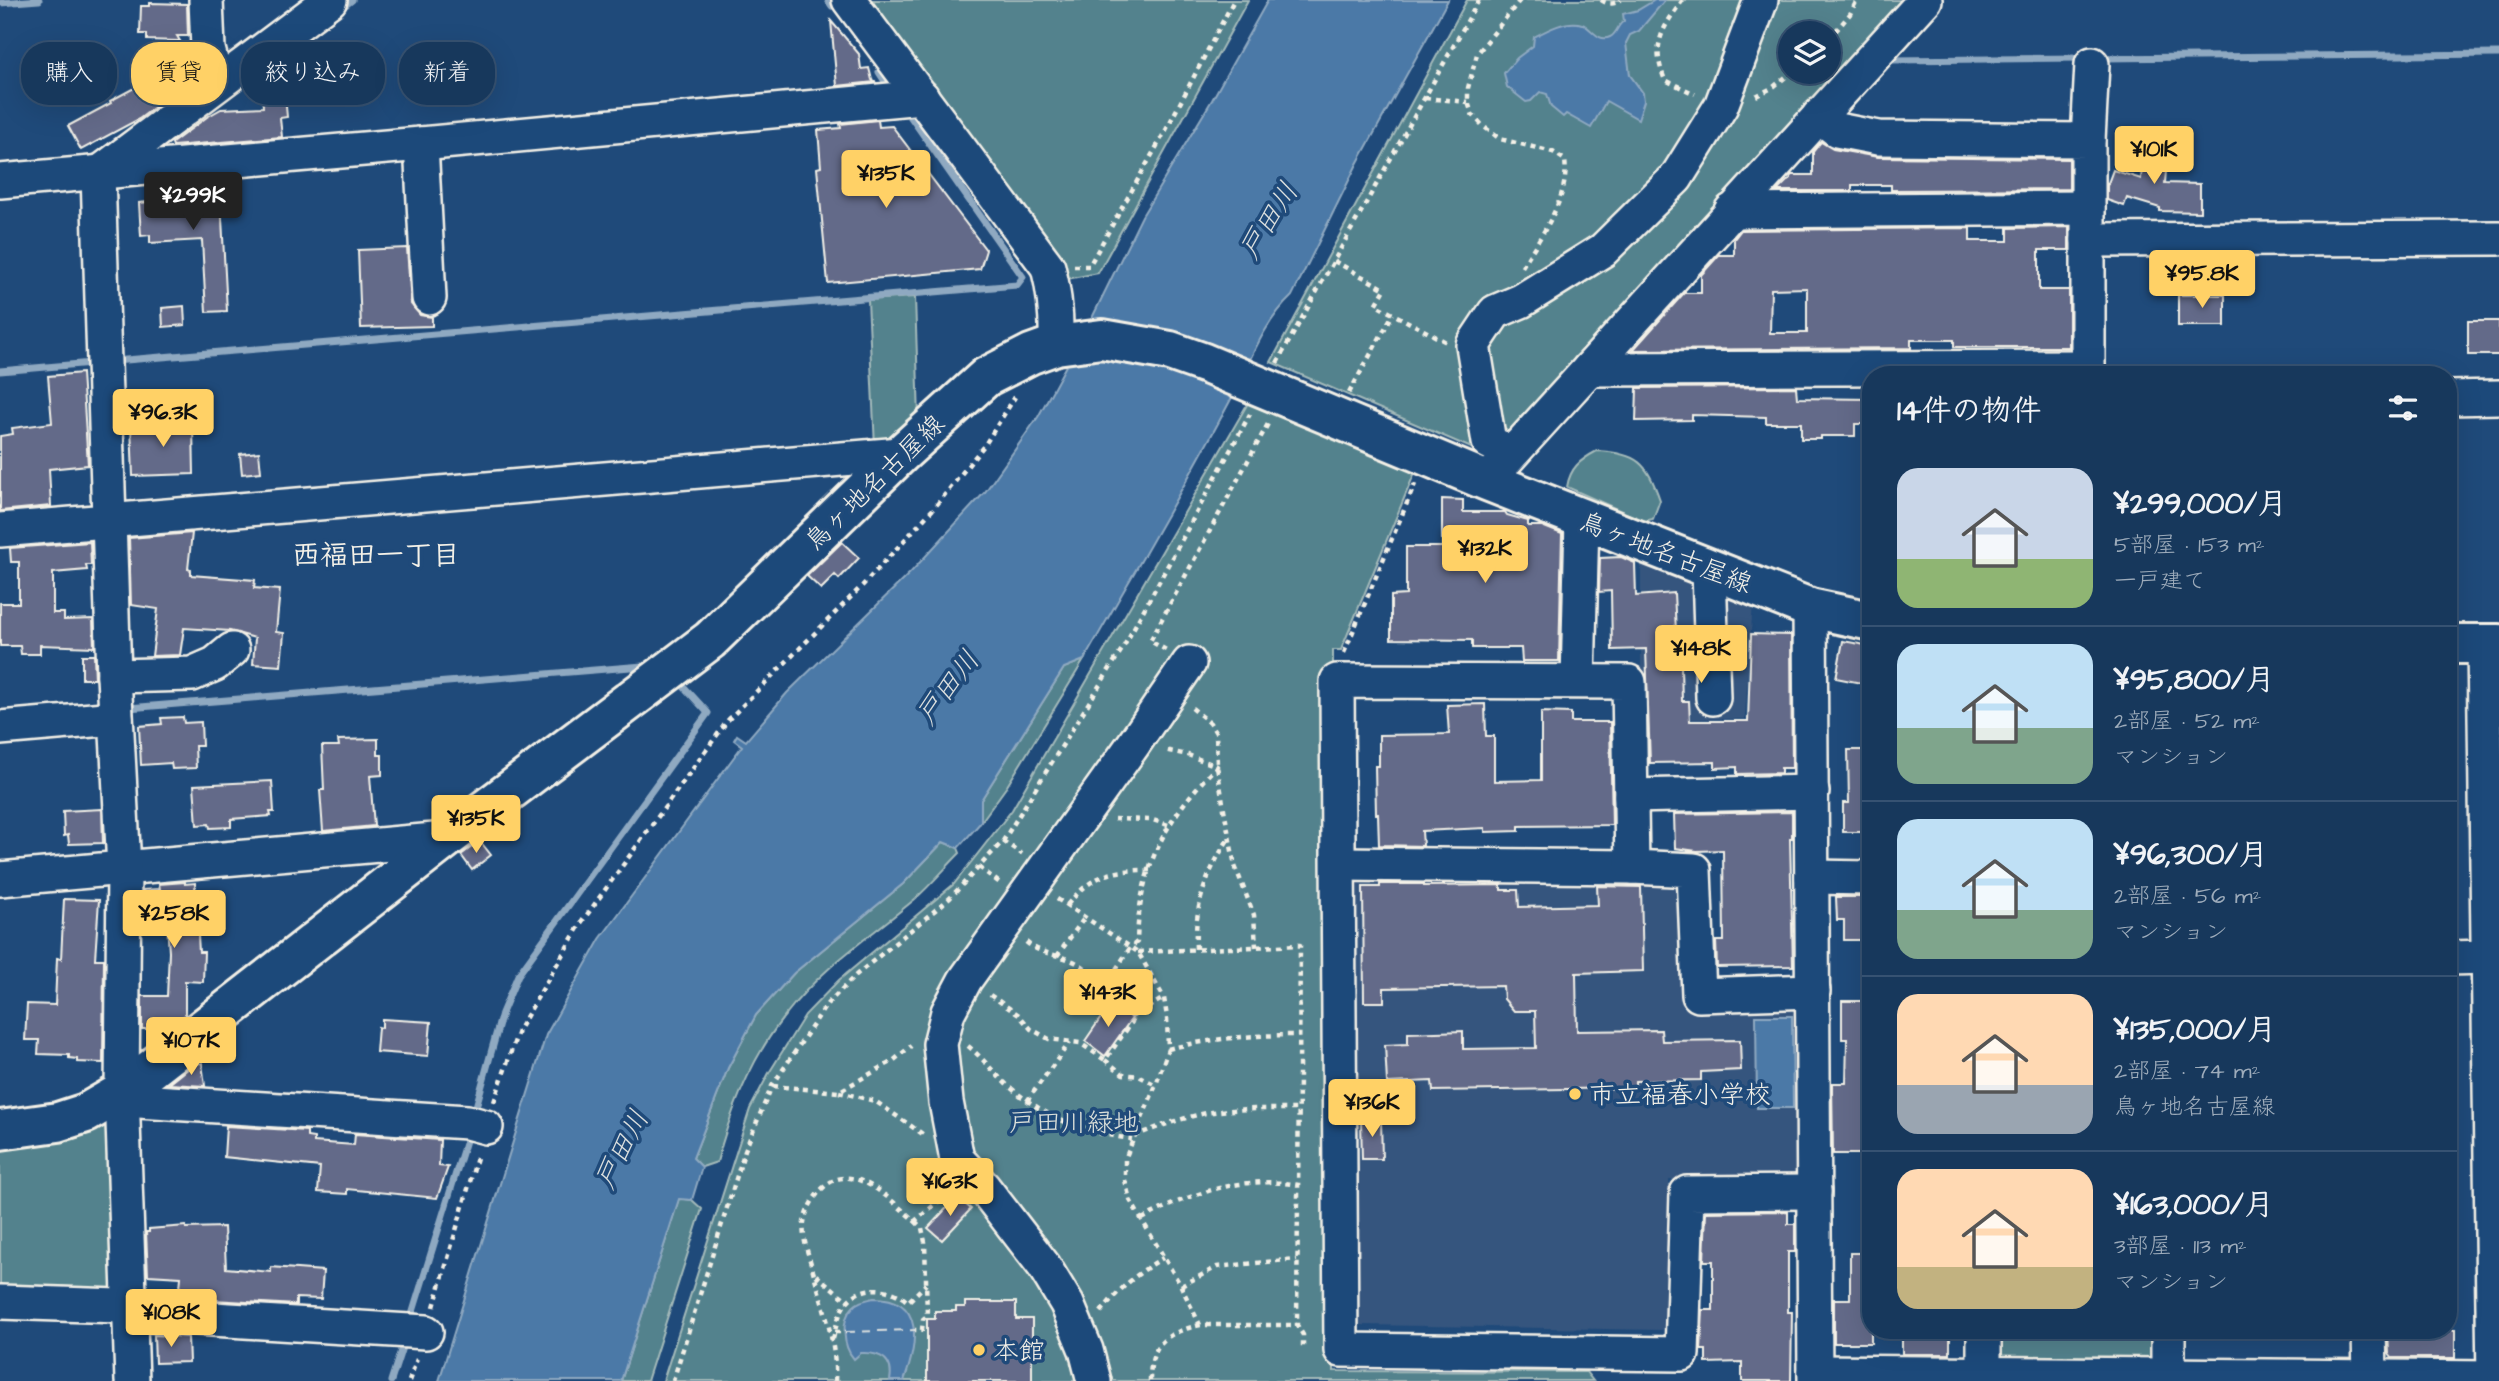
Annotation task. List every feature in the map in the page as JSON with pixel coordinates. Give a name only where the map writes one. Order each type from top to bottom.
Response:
[{"type":"main road","name":"鳥ヶ地名古屋線","points":[[0,1130],[58,1122],[123,1096],[446,839],[710,640],[901,454],[986,377],[1043,349],[1102,340],[1170,351],[1205,362],[1427,456],[1499,467],[1582,519],[1810,608],[1862,619]]},
{"type":"street","points":[[206,0],[208,42]]},
{"type":"street","points":[[227,76],[330,0]]},
{"type":"street","points":[[849,0],[1048,267],[1055,294],[1057,319],[1043,349]]},
{"type":"street","points":[[1761,0],[1721,106],[1676,178],[1603,250],[1521,301],[1496,312],[1473,345],[1489,442],[1499,467],[1925,0]]},
{"type":"street","points":[[2088,366],[2088,140],[2092,64]]},
{"type":"street","points":[[0,181],[922,97]]},
{"type":"street","points":[[98,174],[188,105]]},
{"type":"street","points":[[1819,116],[1837,130],[1878,138],[2088,140]]},
{"type":"street","points":[[421,144],[429,298]]},
{"type":"street","points":[[98,174],[114,676],[124,868],[123,1096],[132,1381]]},
{"type":"street","points":[[1731,211],[2499,238]]},
{"type":"street","points":[[1588,369],[1862,370]]},
{"type":"street","points":[[2457,398],[2499,397]]},
{"type":"street","points":[[0,530],[901,454]]},
{"type":"street","points":[[1578,681],[1582,519]]},
{"type":"street","points":[[1709,569],[1713,698]]},
{"type":"street","points":[[1810,608],[1815,1376],[1984,1373],[2168,1378],[2370,1377],[2494,1380],[2494,1046],[2489,957],[2493,860],[2477,644]]},
{"type":"street","points":[[114,676],[192,674],[215,664],[232,650]]},
{"type":"street","points":[[1094,1381],[1081,1337],[1067,1304],[1044,1266],[964,1167],[941,1071],[940,1044],[945,1022],[965,980],[1189,663]]},
{"type":"street","points":[[1633,867],[1629,682],[1337,681],[1341,1350],[1617,1368],[1682,1354],[1687,1193],[1814,1192]]},
{"type":"street","points":[[0,728],[116,718]]},
{"type":"street","points":[[1631,796],[1812,792]]},
{"type":"street","points":[[0,879],[446,839]]},
{"type":"street","points":[[1339,864],[1694,870],[1699,995],[1813,991]]},
{"type":"street","points":[[1812,877],[1862,878]]},
{"type":"street","points":[[2457,958],[2489,957]]},
{"type":"street","points":[[123,1096],[467,1122],[486,1127]]},
{"type":"street","points":[[0,1302],[119,1306],[130,1314],[426,1332]]},
{"type":"street","points":[[1984,1339],[1984,1373]]},
{"type":"street","points":[[2168,1339],[2168,1378]]},
{"type":"street","points":[[2369,1339],[2370,1377]]},
{"type":"path","points":[[1048,267],[1089,266],[1166,130],[1234,0]]},
{"type":"path","points":[[673,1381],[745,1150],[772,1086],[827,1004],[856,975],[950,898],[1003,841],[1124,646],[1479,0]]},
{"type":"path","points":[[1496,312],[1555,210],[1567,173],[1565,160],[1544,149],[1500,139],[1472,114],[1468,102],[1468,88],[1478,54],[1520,0]]},
{"type":"path","points":[[1601,0],[1606,3],[1621,0]]},
{"type":"path","points":[[1841,25],[1857,0]]},
{"type":"path","points":[[1425,98],[1468,102]]},
{"type":"path","points":[[1334,261],[1385,289],[1376,305],[1474,357]]},
{"type":"path","points":[[1345,400],[1393,314]]},
{"type":"path","points":[[409,1381],[457,1234],[486,1127],[518,1031],[581,923],[729,720],[880,566],[935,507],[978,454],[1043,349]]},
{"type":"path","points":[[1189,663],[1150,641],[1267,390]]},
{"type":"path","points":[[1337,681],[1344,651],[1427,456]]},
{"type":"path","points":[[1167,694],[1194,710],[1210,723],[1216,733],[1217,766],[1229,837],[1235,866],[1254,915],[1256,947]]},
{"type":"path","points":[[1133,745],[1142,742],[1217,766]]},
{"type":"path","points":[[1105,986],[1130,948],[1137,942],[1141,896],[1168,825],[1191,794],[1217,766]]},
{"type":"path","points":[[1074,827],[1104,820],[1133,818],[1168,825]]},
{"type":"path","points":[[1196,950],[1199,903],[1211,866],[1229,837]]},
{"type":"path","points":[[1067,905],[1081,887],[1099,877],[1123,870],[1150,870]]},
{"type":"path","points":[[1032,884],[1138,952],[1300,945],[1297,1325],[1303,1335],[1303,1348]]},
{"type":"path","points":[[1058,956],[1085,917]]},
{"type":"path","points":[[1004,924],[1034,949],[1076,962],[1093,974],[1133,1016]]},
{"type":"path","points":[[1138,952],[1164,998],[1168,1049],[1125,1159],[1125,1180],[1130,1200],[1181,1286],[1200,1325]]},
{"type":"path","points":[[965,980],[1008,1007],[1031,1030],[1049,1039],[1080,1043],[1123,1074],[1139,1076],[1156,1085]]},
{"type":"path","points":[[1133,1016],[1164,998]]},
{"type":"path","points":[[1105,1060],[1132,1022],[1133,1016]]},
{"type":"path","points":[[838,1092],[893,1061],[945,1022],[952,1040],[969,1046],[1027,1101],[1063,1123],[1084,1130],[1133,1138],[1169,1123],[1206,1113],[1245,1109],[1298,1109]]},
{"type":"path","points":[[1168,1049],[1205,1040],[1254,1035],[1299,1035]]},
{"type":"path","points":[[1027,1101],[1071,1041]]},
{"type":"path","points":[[772,1086],[838,1092],[875,1101],[898,1115],[964,1167],[915,1221]]},
{"type":"path","points":[[835,1381],[833,1339],[804,1238],[804,1219],[817,1194],[828,1183],[838,1178],[853,1178],[872,1185],[922,1228],[925,1242],[927,1316],[923,1319],[922,1330],[915,1330]]},
{"type":"path","points":[[1142,1219],[1178,1200],[1207,1190],[1252,1182],[1298,1185]]},
{"type":"path","points":[[1081,1337],[1116,1293],[1141,1271],[1163,1258]]},
{"type":"path","points":[[1181,1286],[1217,1267],[1297,1259]]},
{"type":"path","points":[[814,1273],[848,1301]]},
{"type":"path","points":[[833,1339],[848,1301],[864,1291],[880,1289],[908,1302],[926,1284]]},
{"type":"path","points":[[1150,1381],[1150,1364],[1160,1342],[1179,1330],[1200,1325],[1297,1325]]},
{"type":"path","points":[[835,1332],[846,1332]]},
{"type":"shaded area","points":[[1641,557],[1753,602],[1745,719],[1641,720]]},
{"type":"shaded area","name":"市立福春小学校","points":[[1346,877],[1684,879],[1683,1008],[1801,1006],[1800,1181],[1669,1180],[1669,1326],[1662,1330],[1361,1325],[1354,1319]]},
{"type":"green space","points":[[858,0],[1248,0],[1098,273],[1062,280]]},
{"type":"green space","points":[[1467,0],[1908,0],[1841,73],[1841,21],[1778,21],[1778,84],[1831,84],[1490,456],[1271,362]]},
{"type":"green space","points":[[915,297],[919,419],[897,445],[875,447],[868,300]]},
{"type":"green space","name":"戸田川緑地","points":[[1248,403],[1415,472],[1341,650],[1333,650],[1334,1371],[1586,1372],[1593,1381],[663,1381],[750,1109],[769,1073],[805,1015],[839,980],[954,884],[1012,810]]},
{"type":"green space","points":[[1597,451],[1622,454],[1639,462],[1645,469],[1660,500],[1653,519],[1644,521],[1567,487],[1577,465]]},
{"type":"green space","points":[[1084,660],[1007,786],[981,822],[981,800],[1064,668]]},
{"type":"green space","points":[[943,842],[958,848],[960,853],[915,899],[816,981],[775,1030],[744,1084],[717,1162],[702,1167],[693,1158],[728,1068],[756,1015],[794,973],[903,884]]},
{"type":"green space","points":[[112,1109],[117,1298],[0,1295],[0,1140]]},
{"type":"green space","points":[[679,1198],[692,1200],[702,1209],[647,1381],[621,1381]]},
{"type":"green space","points":[[1994,1339],[2158,1339],[2157,1352],[2148,1364],[2003,1361],[1994,1351]]},
{"type":"water","name":"戸田川","points":[[1268,0],[1448,0],[1357,164],[1292,296],[1264,332],[1213,434],[1084,660],[1064,668],[981,800],[981,822],[958,848],[943,842],[903,884],[794,973],[756,1015],[728,1068],[693,1158],[702,1167],[692,1200],[679,1199],[621,1381],[439,1381],[546,1035],[600,939],[742,746],[734,740],[737,735],[746,741],[787,693],[911,572],[985,492],[1038,417],[1093,316],[1142,216]]},
{"type":"water","points":[[1655,0],[1665,0],[1639,31],[1630,35],[1626,43],[1630,75],[1643,93],[1644,101],[1638,119],[1606,101],[1591,128],[1566,114],[1563,117],[1551,107],[1547,94],[1540,92],[1526,102],[1507,87],[1504,73],[1517,58],[1533,46],[1534,37],[1557,26],[1576,23],[1582,24],[1602,38],[1610,37],[1624,21],[1623,14],[1638,10]]},
{"type":"water","points":[[1756,1016],[1792,1016],[1793,1108],[1757,1108]]},
{"type":"water","points":[[874,1298],[891,1300],[902,1306],[910,1315],[914,1339],[904,1381],[890,1381],[888,1363],[880,1356],[861,1353],[854,1359],[847,1348],[844,1333],[849,1312],[857,1303]]},
{"type":"building","points":[[150,3],[187,4],[188,36],[177,36],[180,41],[147,40],[147,34],[140,34],[141,6],[150,6]]},
{"type":"building","points":[[831,21],[859,54],[861,69],[869,68],[875,82],[837,86]]},
{"type":"building","points":[[131,90],[131,105],[158,105],[139,119],[81,150],[68,126],[107,105],[117,105],[117,97]]},
{"type":"building","points":[[286,105],[287,117],[280,118],[282,137],[173,146],[172,143],[221,109]]},
{"type":"building","points":[[878,120],[879,127],[892,126],[986,250],[980,269],[828,283],[817,168],[821,167],[818,130],[841,128],[840,124]]},
{"type":"building","points":[[1821,142],[1833,149],[1878,157],[2069,159],[2069,189],[1891,190],[1891,185],[1852,185],[1852,191],[1777,191],[1790,180],[1791,175],[1813,175],[1813,152]]},
{"type":"building","points":[[2144,145],[2168,147],[2165,183],[2200,184],[2200,212],[2160,211],[2160,208],[2127,198],[2124,206],[2107,200],[2107,186],[2113,170],[2141,179]]},
{"type":"building","points":[[220,181],[227,311],[206,312],[202,240],[150,243],[150,235],[141,236],[139,203],[180,199],[179,185]]},
{"type":"building","points":[[2069,227],[2069,250],[2039,250],[2039,290],[2069,290],[2069,347],[1954,347],[1954,340],[1911,340],[1911,348],[1633,350],[1684,293],[1701,293],[1701,275],[1719,255],[1734,255],[1734,239],[1741,230],[1970,228],[1970,241],[2008,241],[2008,228]],"holes":[[[1807,288],[1807,333],[1770,333],[1771,289]]]},
{"type":"building","points":[[407,248],[411,304],[420,315],[432,317],[432,326],[361,328],[358,250]]},
{"type":"building","points":[[2178,295],[2225,295],[2225,326],[2178,326]]},
{"type":"building","points":[[184,306],[185,325],[163,327],[162,308]]},
{"type":"building","points":[[2468,321],[2499,321],[2499,355],[2468,355]]},
{"type":"building","points":[[82,373],[88,465],[49,469],[51,506],[0,511],[0,436],[13,434],[12,428],[52,423],[48,376]]},
{"type":"building","points":[[1796,387],[1797,398],[1862,399],[1862,424],[1855,424],[1855,436],[1801,439],[1801,423],[1766,423],[1766,417],[1692,415],[1692,420],[1636,421],[1637,388]]},
{"type":"building","points":[[190,423],[190,426],[193,426],[194,474],[133,476],[131,425]]},
{"type":"building","points":[[259,452],[261,472],[242,474],[240,454]]},
{"type":"building","points":[[1442,499],[1463,500],[1463,512],[1505,512],[1528,521],[1528,526],[1542,526],[1562,534],[1559,661],[1522,661],[1521,648],[1472,648],[1472,640],[1391,639],[1391,596],[1406,595],[1406,547],[1442,547]]},
{"type":"building","points":[[192,533],[188,569],[191,570],[191,575],[255,580],[254,588],[280,590],[276,632],[284,633],[281,666],[253,664],[255,638],[230,631],[184,628],[180,655],[152,656],[158,609],[131,605],[129,538]]},
{"type":"building","points":[[90,542],[91,565],[86,565],[87,570],[53,573],[53,613],[64,613],[64,620],[93,619],[94,647],[40,645],[40,654],[21,654],[20,646],[0,646],[0,603],[19,603],[19,562],[11,562],[10,548]]},
{"type":"building","points":[[842,542],[859,558],[839,579],[835,575],[821,589],[807,576]]},
{"type":"building","points":[[1621,557],[1635,563],[1636,596],[1674,593],[1676,631],[1680,631],[1682,701],[1689,701],[1690,721],[1748,721],[1751,634],[1791,635],[1792,768],[1781,768],[1781,773],[1737,774],[1737,767],[1715,768],[1715,762],[1650,763],[1646,649],[1612,650],[1611,591],[1599,592],[1600,558]]},
{"type":"building","points":[[1843,641],[1862,644],[1862,683],[1836,678]]},
{"type":"building","points":[[82,655],[94,655],[95,679],[82,679]]},
{"type":"building","points":[[1485,704],[1486,736],[1494,736],[1494,781],[1541,780],[1541,712],[1571,713],[1571,722],[1610,722],[1612,825],[1519,826],[1519,831],[1485,832],[1485,828],[1422,831],[1423,846],[1379,845],[1375,766],[1379,766],[1379,735],[1449,734],[1447,705]]},
{"type":"building","points":[[183,717],[184,723],[201,722],[202,746],[195,746],[196,768],[172,769],[171,763],[141,765],[139,726],[162,724],[161,718]]},
{"type":"building","points":[[378,739],[378,755],[382,755],[382,775],[370,776],[374,826],[323,831],[320,790],[324,790],[322,746],[339,746],[338,740]]},
{"type":"building","points":[[1848,750],[1862,750],[1862,832],[1843,832],[1843,803],[1849,803]]},
{"type":"building","points":[[272,781],[274,812],[270,812],[271,816],[231,819],[231,827],[210,828],[209,824],[197,825],[194,785]]},
{"type":"building","points":[[102,809],[103,843],[69,844],[68,835],[64,836],[63,811]]},
{"type":"building","points":[[1792,812],[1790,838],[1793,966],[1717,967],[1716,941],[1724,941],[1723,850],[1675,848],[1674,814]]},
{"type":"building","points":[[480,841],[491,855],[472,870],[461,855]]},
{"type":"building","points":[[195,883],[199,952],[204,952],[203,982],[185,981],[185,1015],[168,1029],[142,1029],[142,996],[167,996],[169,952],[167,925],[143,926],[143,890],[160,889],[159,884]]},
{"type":"building","points":[[1380,884],[1501,885],[1501,890],[1518,890],[1519,907],[1598,905],[1597,886],[1641,887],[1643,971],[1576,973],[1577,1031],[1661,1030],[1662,1041],[1740,1040],[1741,1070],[1701,1072],[1701,1080],[1635,1081],[1635,1088],[1433,1091],[1432,1081],[1387,1083],[1385,1045],[1408,1044],[1408,1033],[1463,1031],[1463,1049],[1536,1048],[1535,1011],[1514,1011],[1504,999],[1503,986],[1384,988],[1384,1002],[1364,1002],[1363,887],[1380,887]]},
{"type":"building","points":[[1836,897],[1862,897],[1862,940],[1844,940],[1844,920],[1837,920]]},
{"type":"building","points":[[64,899],[99,900],[95,959],[104,959],[103,1063],[77,1062],[77,1059],[69,1058],[69,1055],[38,1054],[39,1040],[25,1040],[27,1004],[55,1005]]},
{"type":"building","points":[[1842,1001],[1862,1001],[1862,1154],[1833,1154],[1832,1083],[1846,1083],[1847,1039],[1842,1039]]},
{"type":"building","points":[[1111,1003],[1132,1018],[1105,1056],[1085,1041]]},
{"type":"building","points":[[382,1019],[431,1022],[428,1056],[376,1052],[378,1027],[382,1028]]},
{"type":"building","points":[[202,1063],[205,1086],[169,1084],[194,1064]]},
{"type":"building","points":[[1381,1119],[1382,1159],[1362,1159],[1361,1120]]},
{"type":"building","points":[[226,1126],[307,1131],[307,1137],[314,1138],[314,1142],[354,1145],[355,1134],[440,1140],[439,1166],[448,1167],[437,1198],[347,1189],[347,1194],[318,1192],[320,1167],[224,1157]]},
{"type":"building","points":[[957,1197],[971,1209],[942,1240],[928,1228]]},
{"type":"building","points":[[1788,1211],[1788,1224],[1795,1224],[1795,1252],[1788,1252],[1788,1312],[1792,1312],[1791,1381],[1742,1381],[1742,1362],[1706,1363],[1706,1350],[1701,1350],[1703,1310],[1713,1310],[1713,1261],[1704,1261],[1706,1212]]},
{"type":"building","points":[[224,1227],[226,1268],[271,1272],[271,1267],[323,1271],[321,1299],[296,1298],[296,1305],[179,1298],[181,1277],[148,1275],[146,1232],[149,1232],[149,1229]]},
{"type":"building","points":[[1850,1253],[1862,1253],[1862,1339],[1871,1339],[1871,1343],[1834,1343],[1834,1299],[1850,1299]]},
{"type":"building","name":"本館","points":[[965,1302],[1016,1302],[1016,1319],[1032,1319],[1032,1381],[927,1381],[927,1319],[935,1319],[935,1311],[956,1311],[956,1307],[965,1307]]},
{"type":"building","points":[[154,1335],[188,1337],[189,1362],[155,1363]]},
{"type":"building","points":[[1902,1339],[1950,1339],[1950,1354],[1902,1354]]},
{"type":"building","points":[[2388,1339],[2455,1339],[2455,1358],[2392,1358],[2389,1354]]},
{"type":"waterway","points":[[0,3],[39,0]]},
{"type":"waterway","points":[[339,10],[352,0]]},
{"type":"waterway","points":[[828,0],[832,6]]},
{"type":"waterway","points":[[2101,58],[2499,54]]},
{"type":"waterway","points":[[1893,56],[1889,60],[2085,58]]},
{"type":"waterway","points":[[879,72],[890,89]]},
{"type":"waterway","points":[[114,361],[1017,285],[1023,277],[908,113]]},
{"type":"waterway","points":[[0,371],[92,363]]},
{"type":"waterway","points":[[128,708],[643,666],[651,668]]},
{"type":"waterway","points":[[474,1114],[502,1013],[518,975],[708,713],[685,688]]},
{"type":"waterway","points":[[411,1318],[468,1134]]},
{"type":"waterway","points":[[391,1381],[404,1341]]},
{"type":"ferry route","points":[[846,1332],[915,1330]]},
{"type":"place","name":"市立福春小学校","points":[[1575,1094]]},
{"type":"place","name":"本館","points":[[979,1350]]},
{"type":"district","name":"西福田一丁目","points":[[376,554]]}]
